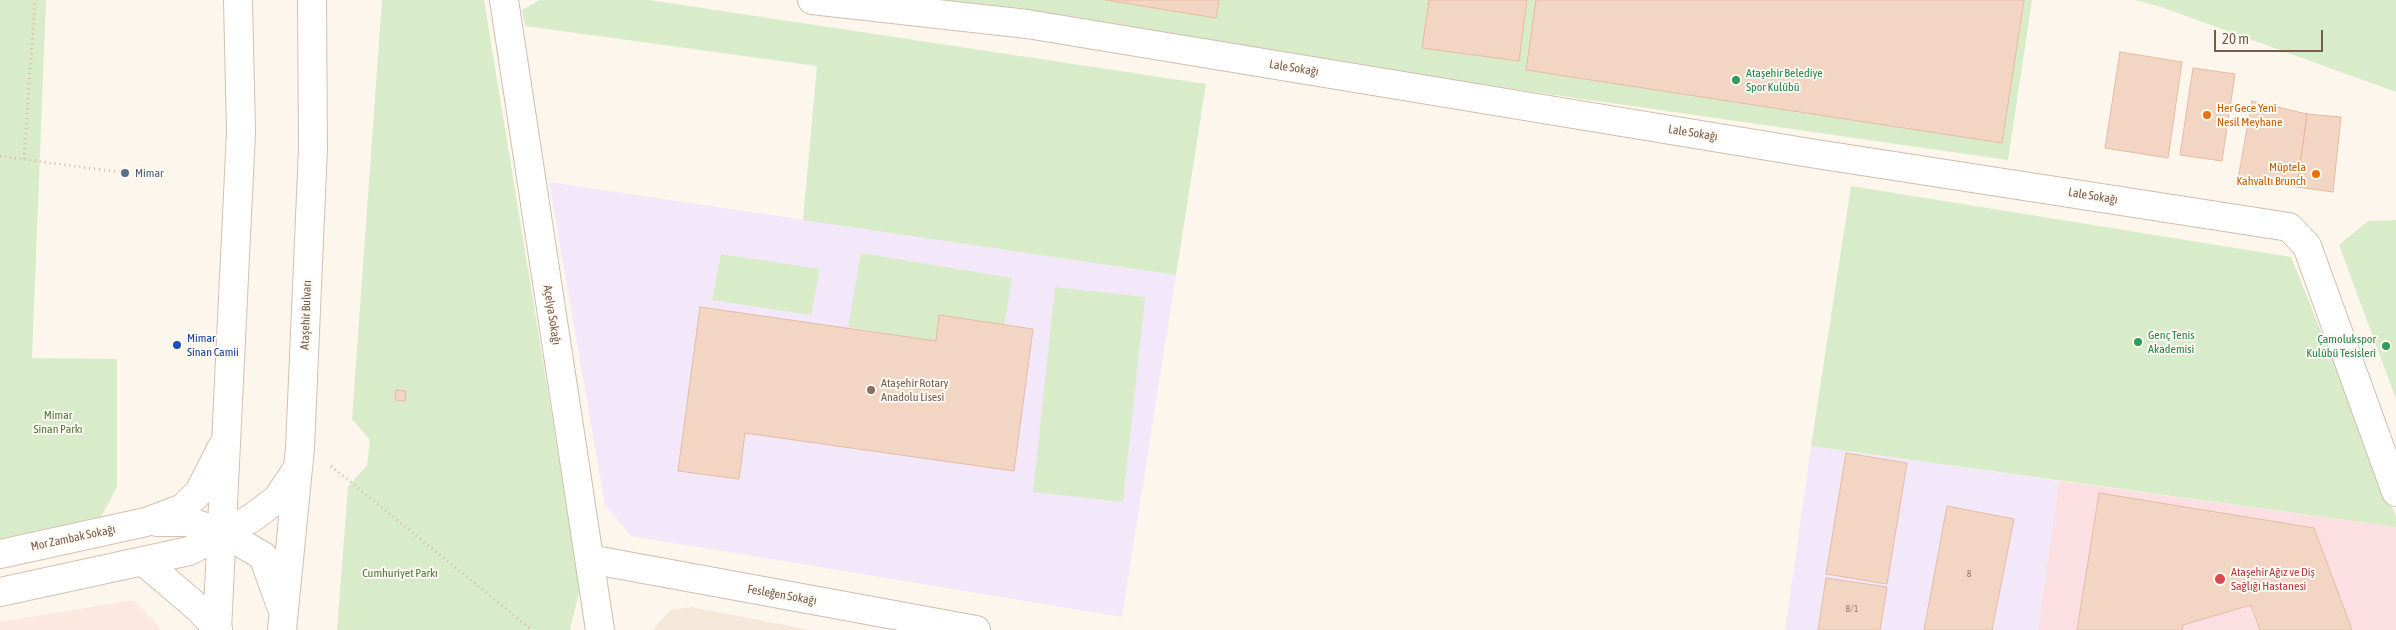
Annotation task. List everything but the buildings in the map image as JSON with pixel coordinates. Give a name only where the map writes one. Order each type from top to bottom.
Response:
[{"type":"street","points":[[217,629],[241,132],[238,0]]},
{"type":"street","name":"Ataşehir Bulvarı","points":[[283,622],[298,468],[313,148],[312,0]]},
{"type":"street","name":"Açelya Sokağı","points":[[504,0],[600,630]]},
{"type":"street","name":"Lale Sokağı","points":[[812,0],[1026,24],[1800,151],[2289,227],[2306,246],[2396,492]]},
{"type":"street","points":[[146,522],[183,508],[198,492],[226,439]]},
{"type":"street","points":[[0,592],[189,551],[222,532],[252,518],[277,499],[298,468]]},
{"type":"street","points":[[146,522],[190,522],[222,532],[263,556],[283,622]]},
{"type":"street","name":"Mor Zambak Sokağı","points":[[0,554],[146,522]]},
{"type":"street","name":"Fesleğen Sokağı","points":[[589,559],[976,630]]},
{"type":"street","points":[[143,561],[197,608],[217,629]]},
{"type":"path","points":[[24,159],[35,0]]},
{"type":"path","points":[[0,156],[125,172]]},
{"type":"path","points":[[331,466],[532,630]]},
{"type":"shaded area","name":"Ataşehir Rotary Anadolu Lisesi","points":[[549,182],[1176,275],[1122,617],[631,536],[605,505]]},
{"type":"shaded area","points":[[1811,446],[2059,481],[2038,630],[1785,630]]},
{"type":"shaded area","name":"Ataşehir Ağız ve Diş Sağlığı Hastanesi","points":[[2059,481],[2396,527],[2396,630],[2038,630]]},
{"type":"shaded area","points":[[133,600],[159,626],[159,630],[0,630],[0,622]]},
{"type":"shaded area","points":[[691,607],[811,630],[652,630],[670,610]]},
{"type":"green space","name":"Mimar Sinan Parkı","points":[[0,0],[46,0],[32,358],[117,359],[117,487],[94,530],[0,546]]},
{"type":"green space","name":"Cumhuriyet Parkı","points":[[382,0],[484,0],[580,588],[570,630],[337,630],[348,487],[367,465],[370,440],[352,419]]},
{"type":"green space","points":[[540,0],[649,0],[1206,84],[1176,275],[803,220],[817,66],[525,26],[522,10]]},
{"type":"green space","name":"Ataşehir Belediye Spor Kulübü","points":[[894,0],[2032,0],[2008,160]]},
{"type":"green space","points":[[2135,0],[2396,0],[2396,92],[2161,7]]},
{"type":"green space","points":[[1851,186],[2291,257],[2396,517],[2396,527],[1811,446]]},
{"type":"green space","name":"Çamolukspor Kulübü Tesisleri","points":[[2396,220],[2396,399],[2339,245],[2368,221]]},
{"type":"green space","points":[[861,253],[1012,278],[1000,352],[848,327]]},
{"type":"green space","points":[[721,254],[820,269],[811,315],[712,300]]},
{"type":"green space","points":[[1055,287],[1145,297],[1123,502],[1033,492]]},
{"type":"place","name":"Ataşehir Belediye Spor Kulübü","points":[[1736,80]]},
{"type":"place","name":"Her Gece Yeni Nesil Meyhane","points":[[2207,115]]},
{"type":"place","name":"Mimar","points":[[125,173]]},
{"type":"place","name":"Müptela Kahvaltı Brunch","points":[[2316,174]]},
{"type":"place","name":"Genç Tenis Akademisi","points":[[2138,342]]},
{"type":"place","name":"Mimar Sinan Camii","points":[[177,345]]},
{"type":"place","name":"Çamolukspor Kulübü Tesisleri","points":[[2386,346]]},
{"type":"place","name":"Ataşehir Rotary Anadolu Lisesi","points":[[871,390]]},
{"type":"place","name":"Ataşehir Ağız ve Diş Sağlığı Hastanesi","points":[[2220,579]]}]
